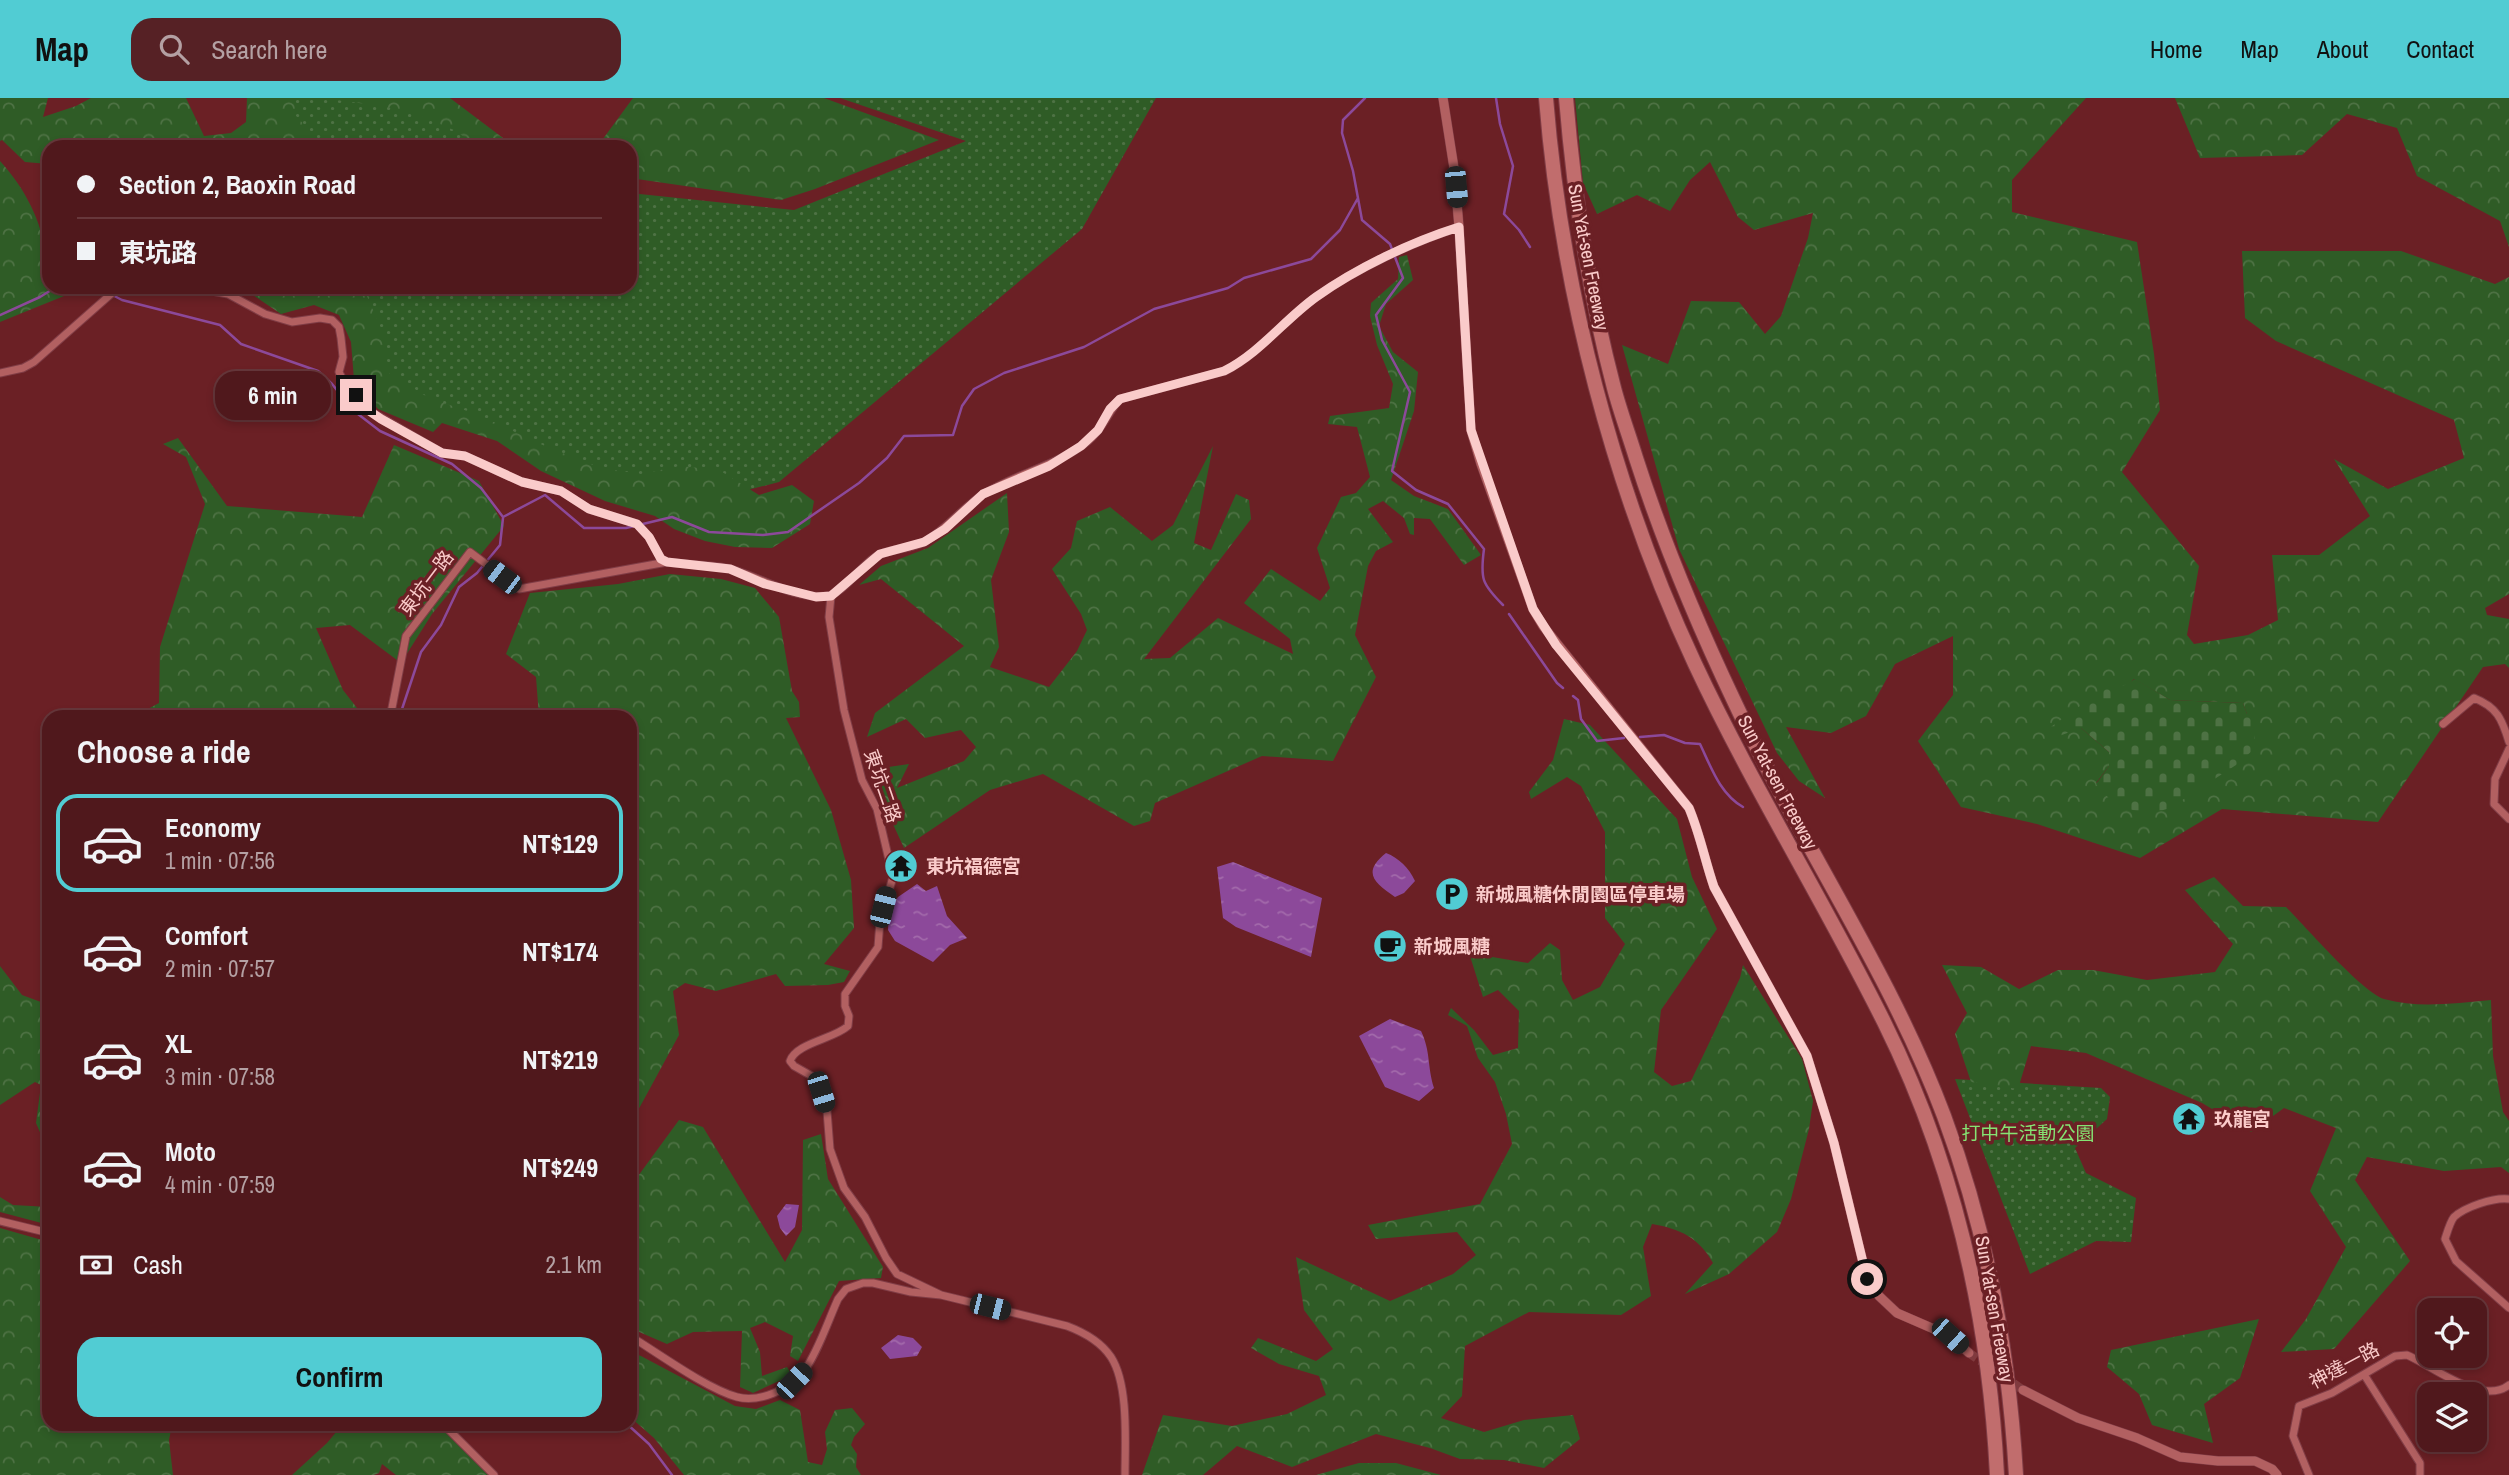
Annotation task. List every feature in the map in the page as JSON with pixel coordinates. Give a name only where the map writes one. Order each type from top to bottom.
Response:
[{"type":"highway","name":"Sun Yat-sen Freeway","points":[[1546,98],[1552,163],[1572,283],[1597,391],[1635,512],[1694,663],[1777,825],[1885,1024],[1918,1100],[1959,1219],[1972,1272],[1991,1393],[1997,1475]]},
{"type":"highway","name":"Sun Yat-sen Freeway","points":[[1566,98],[1572,171],[1598,321],[1615,391],[1640,471],[1658,526],[1736,707],[1893,1003],[1943,1113],[1989,1266],[2011,1409],[2016,1475]]},
{"type":"street","points":[[1443,98],[1454,168],[1459,227],[1471,430],[1533,609],[1556,645],[1689,808],[1699,830],[1705,862],[1714,887],[1807,1056],[1834,1143],[1867,1279],[1879,1296],[1897,1313],[1950,1336],[1969,1353]]},
{"type":"street","points":[[228,294],[265,314],[292,322],[320,318],[332,320],[339,327],[343,356],[340,372],[343,380],[368,410],[442,453],[465,456],[522,482],[561,491],[589,509],[637,524],[649,537],[661,559],[667,562],[730,569],[774,586],[816,597],[831,596],[880,554],[924,542],[945,529],[983,494],[1049,466],[1081,446],[1098,430],[1110,409],[1120,399],[1224,371],[1240,363],[1316,297],[1398,251],[1459,227]]},
{"type":"street","points":[[0,373],[23,368],[34,362],[111,294]]},
{"type":"street","name":"東坑一路","points":[[392,710],[406,636],[470,552],[519,589],[667,562]]},
{"type":"street","name":"東坑二路","points":[[831,596],[829,617],[844,710],[862,780],[877,809],[893,877],[880,921],[878,947],[845,994],[848,1026],[840,1034],[799,1050],[792,1055],[790,1061],[817,1079],[827,1111],[830,1149],[835,1166],[844,1188],[865,1217],[886,1258],[897,1274],[941,1295]]},
{"type":"street","points":[[2443,724],[2474,698],[2490,705],[2504,726],[2509,742]]},
{"type":"street","points":[[2509,749],[2495,779],[2494,804],[2509,818]]},
{"type":"street","points":[[2509,1199],[2480,1203],[2453,1218],[2445,1239],[2456,1261],[2509,1308]]},
{"type":"street","points":[[0,1220],[42,1231]]},
{"type":"street","points":[[637,1340],[711,1385],[738,1397],[754,1398],[766,1396],[794,1381],[804,1370],[838,1298],[846,1289],[863,1283],[941,1295],[1067,1326],[1083,1332],[1111,1356],[1120,1379],[1125,1433],[1125,1475]]},
{"type":"street","name":"神達一路","points":[[2309,1475],[2293,1436],[2299,1406],[2365,1376],[2395,1356],[2407,1355],[2474,1390],[2490,1392],[2509,1385]]},
{"type":"street","points":[[2365,1376],[2420,1463],[2420,1475]]},
{"type":"street","points":[[2023,1390],[2078,1418],[2137,1438],[2180,1457],[2255,1461],[2272,1469],[2277,1475]]},
{"type":"street","points":[[450,1431],[494,1475]]},
{"type":"green space","points":[[0,98],[48,98],[43,117],[91,98],[186,98],[204,136],[231,133],[246,122],[247,98],[294,98],[296,116],[309,130],[308,140],[42,140],[42,163],[25,162],[0,141]]},
{"type":"green space","points":[[270,98],[334,98],[440,106],[493,140],[273,140]]},
{"type":"green space","points":[[322,98],[450,98],[506,140],[469,140],[454,130],[420,116],[388,107]]},
{"type":"green space","points":[[633,98],[824,98],[939,140],[781,200],[637,179],[637,140],[602,140]]},
{"type":"green space","points":[[840,98],[1156,98],[1082,229],[779,482],[682,507],[386,392],[338,294],[637,294],[637,194],[794,210],[966,141]]},
{"type":"green space","points":[[1575,98],[2086,98],[2012,180],[2012,212],[2137,242],[2160,410],[2122,472],[2199,566],[2187,635],[2194,644],[2248,635],[2278,620],[2272,555],[2319,555],[2370,516],[2334,459],[2388,489],[2464,458],[2454,420],[2276,341],[2245,318],[2242,251],[2401,251],[2495,284],[2509,277],[2509,594],[2485,608],[2487,615],[2509,619],[2509,668],[2505,664],[2483,667],[2378,822],[2222,809],[2140,858],[2037,824],[1961,807],[1918,741],[1953,695],[1953,636],[1895,664],[1866,716],[1831,733],[1786,727],[1825,798],[1799,781],[1777,753],[1679,549],[1622,345],[1668,364],[1691,301],[1739,302],[1765,334],[1781,316],[1808,238],[1813,213],[1754,230],[1738,217],[1710,162],[1690,180],[1670,211],[1637,195],[1597,214],[1583,183]],"holes":[[[2134,679],[2170,700],[2243,703],[2247,714],[2096,783],[2109,766],[2109,752],[2081,728]]]},
{"type":"green space","points":[[2175,98],[2509,98],[2509,247],[2500,221],[2417,176],[2397,128],[2347,114],[2302,155],[2200,158]]},
{"type":"green space","points":[[0,161],[22,189],[37,220],[42,236],[42,294],[69,294],[0,322]]},
{"type":"green space","points":[[1407,255],[1413,280],[1386,304],[1379,326],[1393,352],[1418,372],[1414,411],[1391,480],[1414,496],[1448,509],[1481,555],[1464,565],[1430,519],[1414,518],[1414,535],[1410,534],[1404,518],[1383,501],[1368,509],[1393,542],[1376,551],[1368,566],[1355,635],[1376,677],[1333,761],[1262,756],[1155,803],[1150,821],[1134,826],[1043,774],[990,790],[904,848],[868,770],[909,764],[897,788],[964,761],[976,747],[961,730],[925,738],[906,719],[867,737],[875,713],[964,646],[881,579],[859,585],[881,566],[928,548],[1007,493],[1009,532],[991,580],[999,647],[990,667],[1049,687],[1077,651],[1087,630],[1081,614],[1052,569],[1071,548],[1077,521],[1110,507],[1152,541],[1173,525],[1213,446],[1194,543],[1211,550],[1236,494],[1249,500],[1251,519],[1144,659],[1170,658],[1218,618],[1293,654],[1290,639],[1244,603],[1271,569],[1320,601],[1330,588],[1317,548],[1341,497],[1356,493],[1370,477],[1357,427],[1328,424],[1330,416],[1389,408],[1393,384],[1377,345],[1370,316],[1371,303],[1398,279],[1399,257]]},
{"type":"green space","points":[[251,294],[366,294],[383,333],[389,373],[429,398],[476,414],[547,447],[601,468],[641,474],[680,466],[719,470],[759,495],[792,485],[814,501],[810,524],[772,548],[735,547],[705,541],[674,529],[655,516],[605,501],[541,471],[497,441],[442,423],[433,432],[378,409],[354,380],[351,342],[339,315],[314,305],[281,314]]},
{"type":"green space","points":[[178,438],[227,506],[362,517],[394,445],[479,481],[504,526],[432,614],[401,663],[350,625],[316,628],[343,690],[359,710],[146,710],[159,703],[160,647],[205,504],[186,457],[163,444]]},
{"type":"green space","points":[[670,574],[721,579],[755,588],[779,617],[792,691],[799,702],[800,717],[786,718],[831,810],[851,880],[854,928],[824,964],[850,971],[844,982],[785,986],[776,974],[716,991],[685,983],[673,991],[679,1035],[637,1112],[637,710],[538,710],[536,677],[506,654],[530,593],[618,584]]},
{"type":"green space","points":[[2135,679],[2170,700],[2243,703],[2247,714],[2256,725],[2253,750],[2236,765],[2170,808],[2150,814],[2116,806],[2096,784],[2109,766],[2109,752],[2081,728],[2059,736],[2048,729],[2108,686],[2123,686]]},
{"type":"green space","points":[[1564,719],[1590,725],[1677,819],[1692,877],[1717,929],[1661,1010],[1654,1072],[1672,1086],[1691,1081],[1740,978],[1743,965],[1802,1059],[1813,1101],[1809,1129],[1791,1199],[1777,1232],[1729,1274],[1685,1294],[1713,1263],[1702,1247],[1688,1236],[1652,1224],[1643,1247],[1651,1296],[1621,1315],[1529,1312],[1465,1346],[1462,1396],[1441,1418],[1484,1432],[1524,1420],[1573,1415],[1580,1439],[1544,1468],[1504,1460],[1460,1459],[1376,1434],[1292,1467],[1237,1446],[1203,1475],[1142,1475],[1163,1415],[1232,1426],[1287,1414],[1326,1395],[1319,1376],[1279,1364],[1251,1348],[1258,1338],[1316,1361],[1333,1349],[1304,1310],[1296,1257],[1390,1301],[1453,1274],[1476,1255],[1457,1232],[1376,1239],[1368,1225],[1480,1204],[1512,1144],[1506,1114],[1495,1082],[1478,1058],[1467,1026],[1448,1015],[1451,1008],[1474,1030],[1493,1055],[1518,1048],[1519,1011],[1498,990],[1483,997],[1469,953],[1528,963],[1550,943],[1560,950],[1562,980],[1573,1000],[1600,987],[1625,944],[1605,918],[1605,832],[1581,786],[1567,777],[1531,799],[1529,792],[1553,760]]},
{"type":"green space","points":[[2214,877],[2243,906],[2286,907],[2348,972],[2384,999],[2424,1005],[2491,1000],[2493,1056],[2503,1112],[2509,1121],[2509,1173],[2501,1167],[2444,1171],[2367,1157],[2355,1180],[2410,1261],[2334,1349],[2281,1352],[2306,1319],[2346,1247],[2310,1191],[2336,1128],[2284,1108],[2251,1132],[2202,1103],[2086,1053],[2031,1046],[2018,1089],[1971,1082],[1955,1034],[1967,1013],[1942,965],[1981,967],[2019,989],[2058,970],[2093,970],[2147,980],[2215,972],[2233,944],[2185,890]]},
{"type":"green space","points":[[0,966],[22,995],[42,1002],[42,1137],[36,1123],[41,1085],[35,1082],[0,1105]]},
{"type":"green space","name":"打中午活動公園","points":[[1955,1079],[2101,1088],[2110,1097],[2107,1119],[2075,1148],[2086,1173],[2136,1198],[2131,1242],[2096,1241],[2030,1274]]},
{"type":"green space","points":[[679,1120],[703,1127],[785,1262],[802,1230],[803,1140],[821,1134],[828,1179],[883,1267],[881,1278],[839,1281],[798,1361],[790,1356],[793,1336],[765,1322],[750,1328],[760,1352],[762,1376],[787,1367],[792,1375],[753,1393],[740,1387],[742,1331],[693,1332],[667,1344],[637,1331],[637,1177]]},
{"type":"green space","points":[[0,1197],[13,1205],[42,1207],[42,1223],[0,1212]]},
{"type":"green space","points":[[0,1228],[42,1240],[42,1431],[171,1431],[169,1440],[173,1475],[0,1475]]},
{"type":"green space","points":[[2259,1319],[2240,1378],[2204,1404],[2213,1443],[2152,1425],[2139,1394],[2107,1367],[2111,1350]]},
{"type":"green space","points":[[637,1355],[735,1406],[756,1409],[780,1400],[800,1410],[808,1462],[822,1465],[827,1449],[825,1432],[835,1410],[852,1408],[865,1424],[851,1445],[857,1454],[856,1467],[861,1475],[684,1475],[654,1438],[637,1423]]},
{"type":"green space","points":[[337,1431],[450,1431],[490,1475],[396,1475],[382,1464],[379,1473],[374,1475],[292,1475]]},
{"type":"green space","points":[[1359,1463],[1396,1463],[1441,1475],[1316,1475]]},
{"type":"water","points":[[1386,853],[1403,864],[1415,881],[1404,893],[1395,897],[1374,877],[1374,866]]},
{"type":"water","points":[[1233,862],[1322,898],[1311,957],[1236,927],[1223,918],[1217,867]]},
{"type":"water","points":[[917,884],[926,891],[937,886],[947,916],[967,938],[950,945],[933,962],[895,941],[888,930],[889,909],[898,897]]},
{"type":"water","points":[[1390,1019],[1421,1031],[1424,1039],[1434,1088],[1419,1101],[1385,1087],[1359,1036]]},
{"type":"water","points":[[786,1204],[799,1205],[795,1227],[786,1236],[780,1228],[777,1216]]},
{"type":"water","points":[[898,1335],[913,1338],[922,1347],[917,1356],[890,1359],[881,1348]]},
{"type":"waterway","points":[[1365,98],[1343,120],[1342,133],[1353,171],[1362,220],[1390,244],[1403,278],[1376,315],[1382,340],[1410,392],[1392,471],[1416,490],[1448,504],[1484,549],[1484,580],[1503,605]]},
{"type":"waterway","points":[[1496,98],[1500,124],[1513,166],[1504,214],[1530,247]]},
{"type":"waterway","points":[[110,294],[122,300],[220,325],[241,344],[318,371],[354,411],[380,431],[452,464],[481,488],[503,517],[545,495],[584,528],[626,528],[672,517],[709,532],[763,535],[788,532],[859,483],[887,458],[904,436],[953,435],[962,406],[974,389],[1004,373],[1084,347],[1154,309],[1228,288],[1244,278],[1311,259],[1340,230],[1358,198]]},
{"type":"waterway","points":[[0,315],[45,294]]},
{"type":"waterway","points":[[402,710],[421,652],[441,625],[459,587],[477,573],[500,545],[503,518]]},
{"type":"waterway","points":[[1509,614],[1563,688]]},
{"type":"waterway","points":[[1573,696],[1578,700],[1581,719],[1597,741],[1624,738]]},
{"type":"waterway","points":[[1640,737],[1664,735],[1685,743],[1700,744],[1722,787],[1743,807]]},
{"type":"waterway","points":[[635,1431],[649,1444],[672,1475]]},
{"type":"tunnel","points":[[1969,1353],[2023,1390]]},
{"type":"place","name":"東坑福德宮","points":[[901,866]]},
{"type":"place","name":"新城風糖休閒園區停車場","points":[[1452,894]]},
{"type":"place","name":"新城風糖","points":[[1390,946]]},
{"type":"place","name":"玖龍宮","points":[[2189,1119]]},
{"type":"route","points":[[356,395],[368,410],[381,419],[442,453],[465,456],[522,482],[548,486],[589,509],[637,524],[649,537],[661,559],[667,562],[730,569],[765,584],[816,597],[831,596],[880,554],[924,542],[945,529],[983,494],[1049,466],[1081,446],[1098,430],[1110,409],[1120,399],[1224,371],[1240,363],[1316,297],[1386,256],[1390,257],[1434,235],[1459,227],[1471,430],[1533,609],[1556,645],[1689,808],[1699,830],[1705,862],[1714,887],[1807,1056],[1834,1143],[1867,1279]]}]
